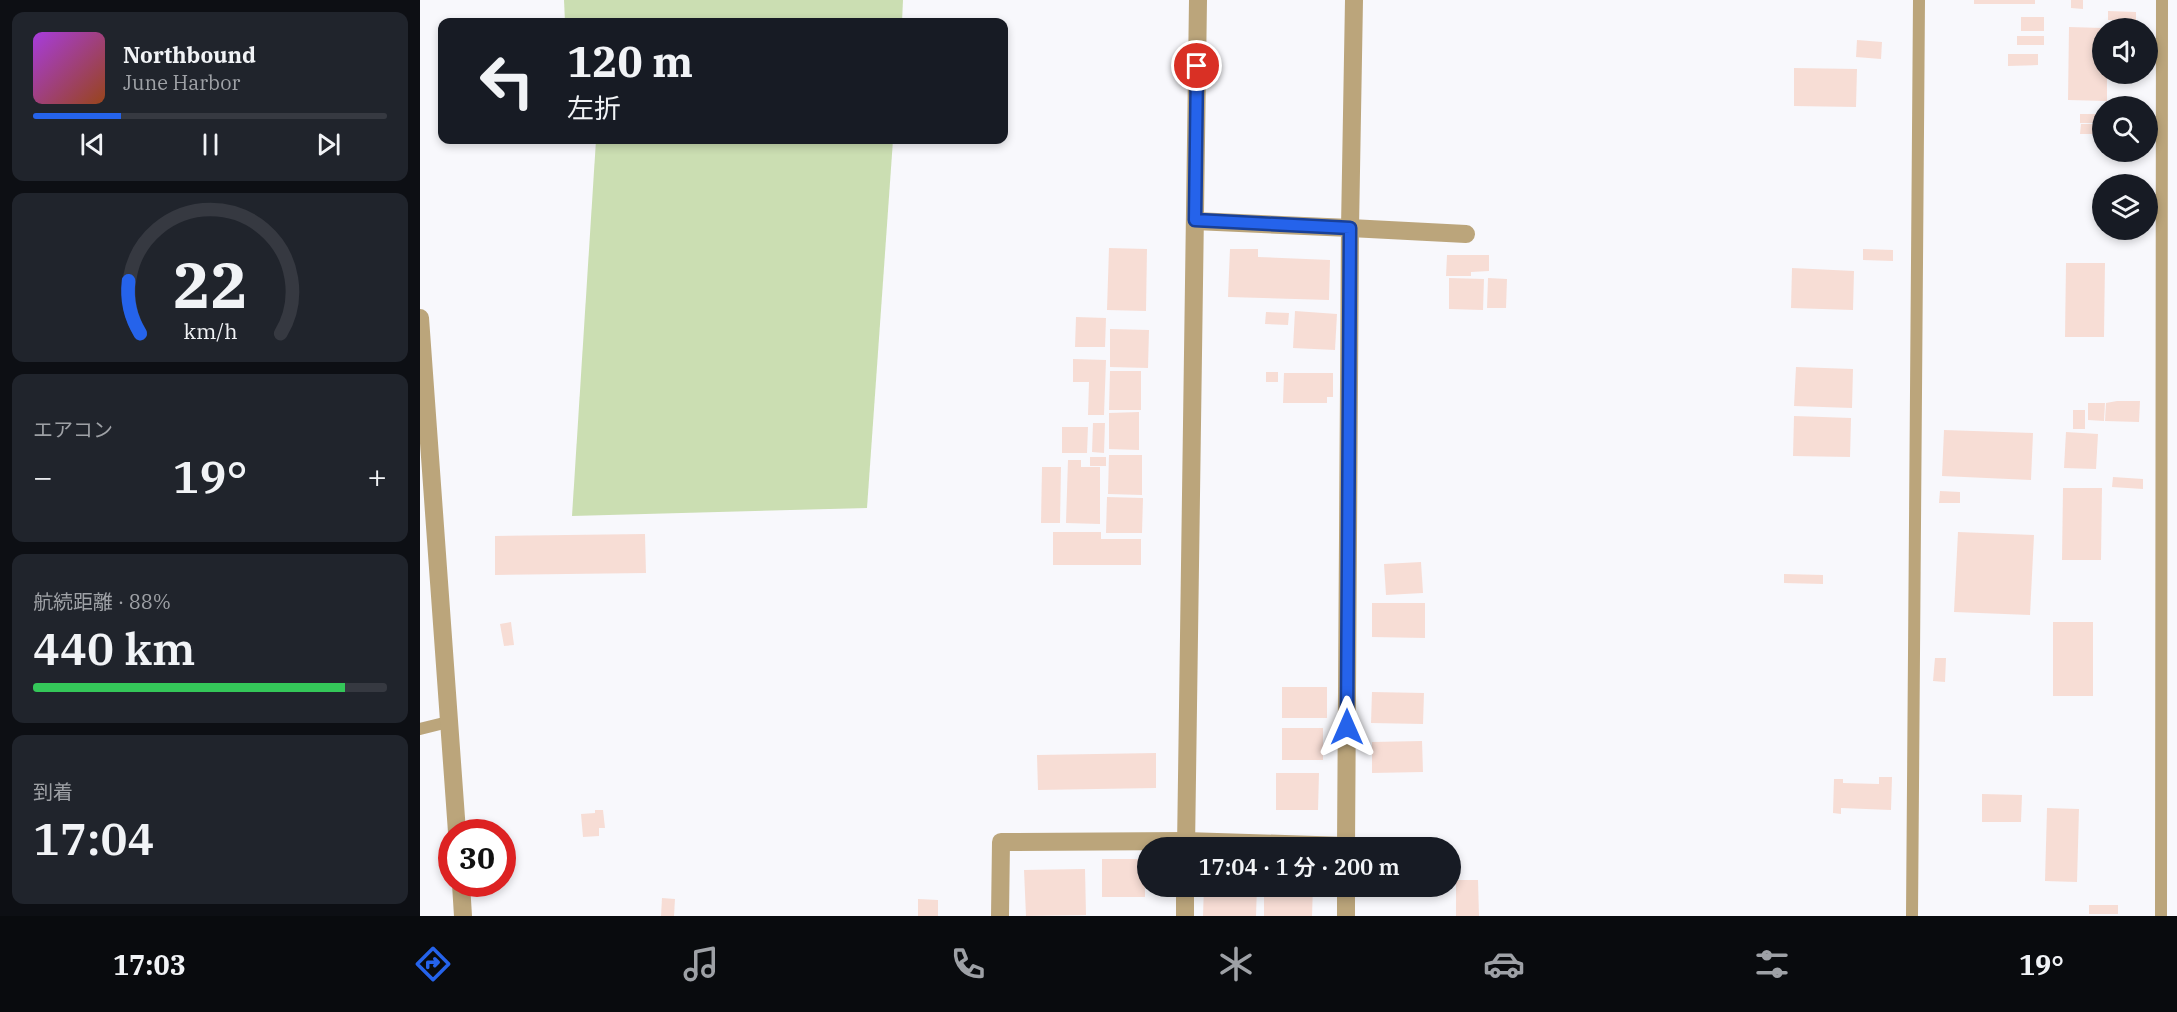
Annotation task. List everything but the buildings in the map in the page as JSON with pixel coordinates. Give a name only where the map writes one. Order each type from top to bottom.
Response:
[{"type":"street","points":[[1186,837],[1198,0]]},
{"type":"street","points":[[1346,837],[1350,228],[1354,0]]},
{"type":"street","points":[[1195,220],[1466,234]]},
{"type":"street","points":[[420,318],[456,819]]},
{"type":"street","points":[[1000,916],[1001,842],[1137,843]]},
{"type":"street","points":[[462,897],[463,916]]},
{"type":"street","points":[[1185,897],[1185,916]]},
{"type":"street","points":[[1346,897],[1346,916]]},
{"type":"lane","points":[[1912,916],[1919,0]]},
{"type":"lane","points":[[2161,916],[2162,0]]},
{"type":"lane","points":[[420,729],[448,722]]},
{"type":"green space","points":[[564,0],[903,0],[902,18],[565,18]]},
{"type":"green space","points":[[596,144],[893,144],[867,508],[572,516]]},
{"type":"route","points":[[1197,66],[1195,220],[1350,228],[1347,727]]}]
